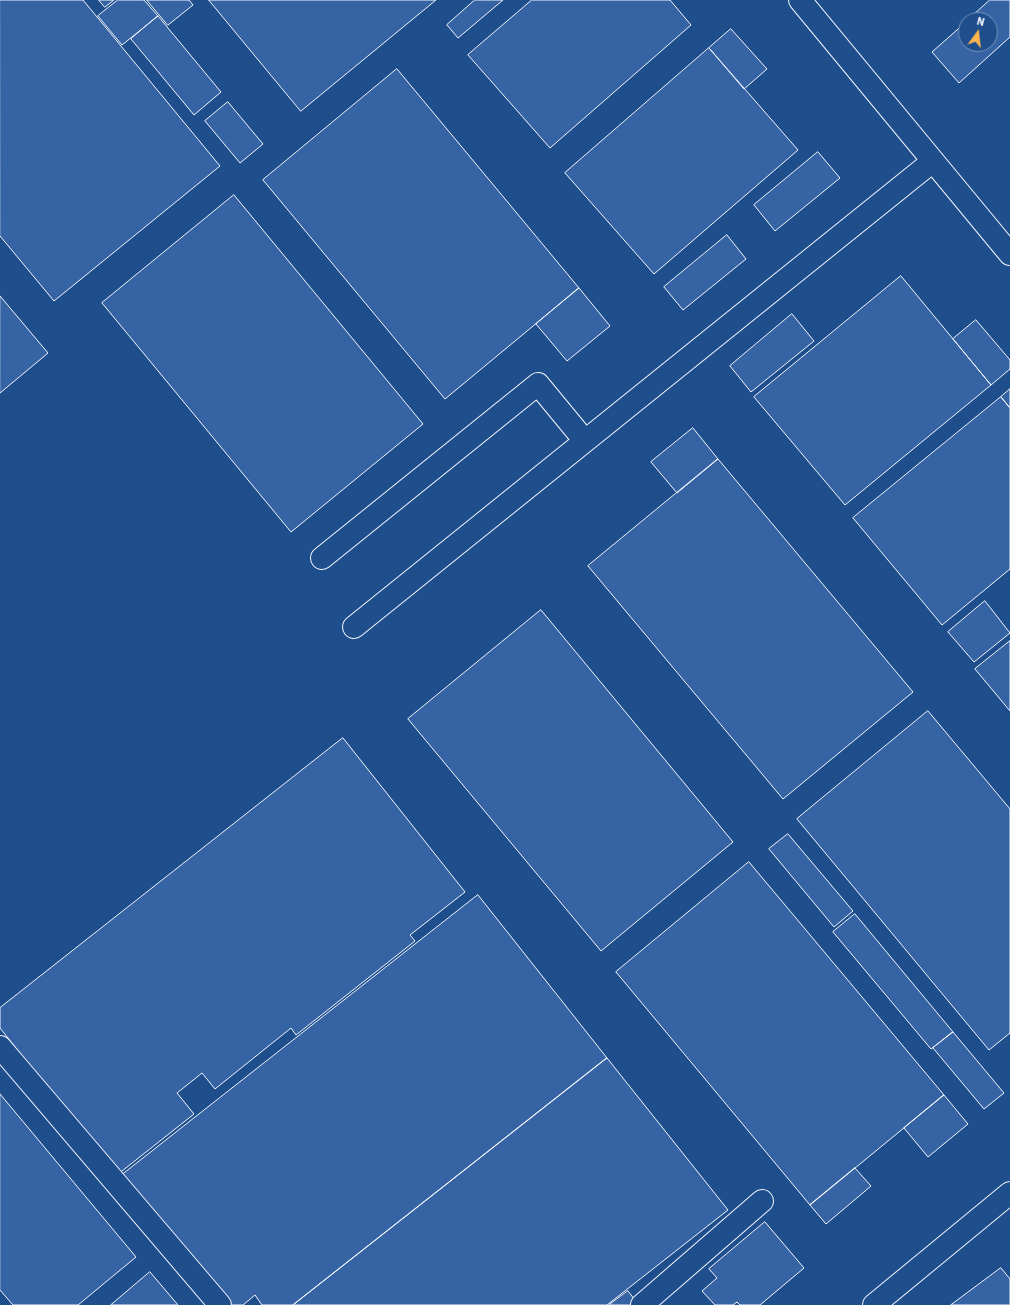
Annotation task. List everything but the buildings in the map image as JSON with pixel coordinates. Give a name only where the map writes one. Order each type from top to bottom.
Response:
[{"type":"street","points":[[800,0],[1010,254]]},
{"type":"street","points":[[354,627],[933,160]]},
{"type":"street","points":[[322,558],[538,384],[585,441]]},
{"type":"street","points":[[0,1047],[220,1305]]},
{"type":"street","points":[[874,1305],[1010,1193]]},
{"type":"street","points":[[642,1305],[762,1201]]}]
